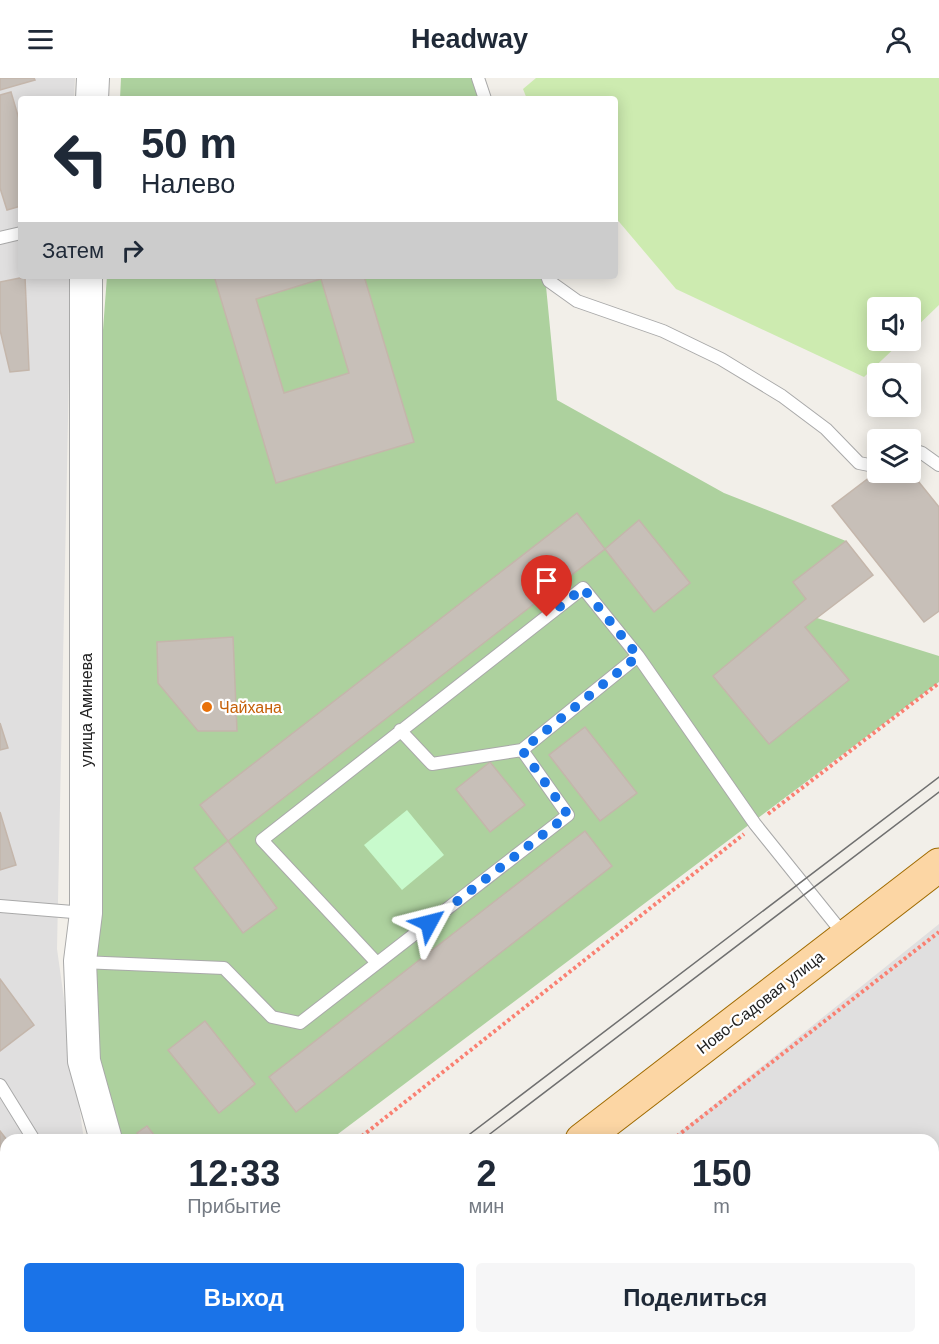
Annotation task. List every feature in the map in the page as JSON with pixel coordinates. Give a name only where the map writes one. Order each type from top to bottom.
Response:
[{"type":"main road","name":"Ново-Садовая улица","points":[[590,1134],[939,865]]},
{"type":"street","points":[[92,96],[93,78]]},
{"type":"street","name":"улица Аминева","points":[[86,279],[86,913],[80,962],[84,1061],[103,1134]]},
{"type":"lane","points":[[478,78],[484,96]]},
{"type":"lane","points":[[0,238],[18,234]]},
{"type":"lane","points":[[548,279],[578,301],[663,331],[721,359],[782,396],[826,429],[859,463],[867,465]]},
{"type":"lane","points":[[921,453],[939,465]]},
{"type":"lane","points":[[377,963],[262,840],[583,588],[638,656],[755,824],[845,937]]},
{"type":"lane","points":[[400,730],[432,764],[522,750],[638,656]]},
{"type":"lane","points":[[80,962],[224,968],[272,1017],[300,1023],[568,815],[522,750]]},
{"type":"lane","points":[[0,906],[86,913]]},
{"type":"lane","points":[[0,1085],[30,1134]]},
{"type":"path","points":[[365,1134],[755,824],[939,683]]},
{"type":"path","points":[[680,1134],[939,932]]},
{"type":"shaded area","points":[[0,78],[75,78],[74,96],[18,96],[18,279],[71,279],[57,949],[83,1134],[0,1134]]},
{"type":"shaded area","points":[[939,924],[939,1134],[677,1134]]},
{"type":"green space","points":[[121,78],[478,78],[484,96],[120,96]]},
{"type":"green space","points":[[536,78],[939,78],[939,305],[921,322],[921,297],[867,297],[867,351],[891,351],[879,363],[867,363],[867,374],[864,377],[676,289],[618,221],[618,96],[526,96],[523,89]]},
{"type":"green space","points":[[107,279],[545,279],[557,400],[724,493],[846,541],[817,618],[939,656],[939,682],[338,1134],[105,1134],[84,1061],[85,573]]},
{"type":"green space","points":[[407,810],[444,855],[402,890],[364,845]]},
{"type":"building","points":[[0,78],[34,78],[35,80],[0,90]]},
{"type":"building","points":[[11,92],[18,116],[18,207],[7,210],[0,188],[0,95]]},
{"type":"building","points":[[25,279],[29,370],[10,372],[0,330],[0,282]]},
{"type":"building","points":[[215,279],[321,279],[365,279],[414,442],[276,483]],"holes":[[[321,279],[349,373],[284,393],[256,299]]]},
{"type":"building","points":[[867,479],[867,483],[920,483],[939,507],[939,611],[924,622],[832,506]]},
{"type":"building","points":[[577,513],[605,549],[228,841],[200,805]]},
{"type":"building","points":[[639,520],[690,583],[654,612],[605,549]]},
{"type":"building","points":[[846,541],[873,575],[805,627],[849,680],[769,744],[713,676],[806,599],[793,582]]},
{"type":"building","name":"Чайхана","points":[[233,637],[237,731],[198,731],[158,683],[157,642]]},
{"type":"building","points":[[0,723],[8,748],[0,750]]},
{"type":"building","points":[[585,727],[637,793],[600,821],[549,755]]},
{"type":"building","points":[[490,762],[525,805],[490,832],[456,789]]},
{"type":"building","points":[[0,812],[16,865],[0,870]]},
{"type":"building","points":[[585,831],[612,866],[296,1112],[269,1077]]},
{"type":"building","points":[[228,841],[277,908],[243,933],[194,868]]},
{"type":"building","points":[[0,979],[34,1025],[0,1051]]},
{"type":"building","points":[[205,1021],[255,1084],[219,1113],[168,1050]]},
{"type":"building","points":[[147,1126],[153,1134],[138,1134]]},
{"type":"tram line","points":[[470,1134],[939,777]]},
{"type":"tram line","points":[[490,1134],[939,792]]},
{"type":"place","name":"Чайхана","points":[[207,707]]},
{"type":"route","points":[[429,923],[568,815],[522,750],[638,656],[583,588],[547,617]]}]
